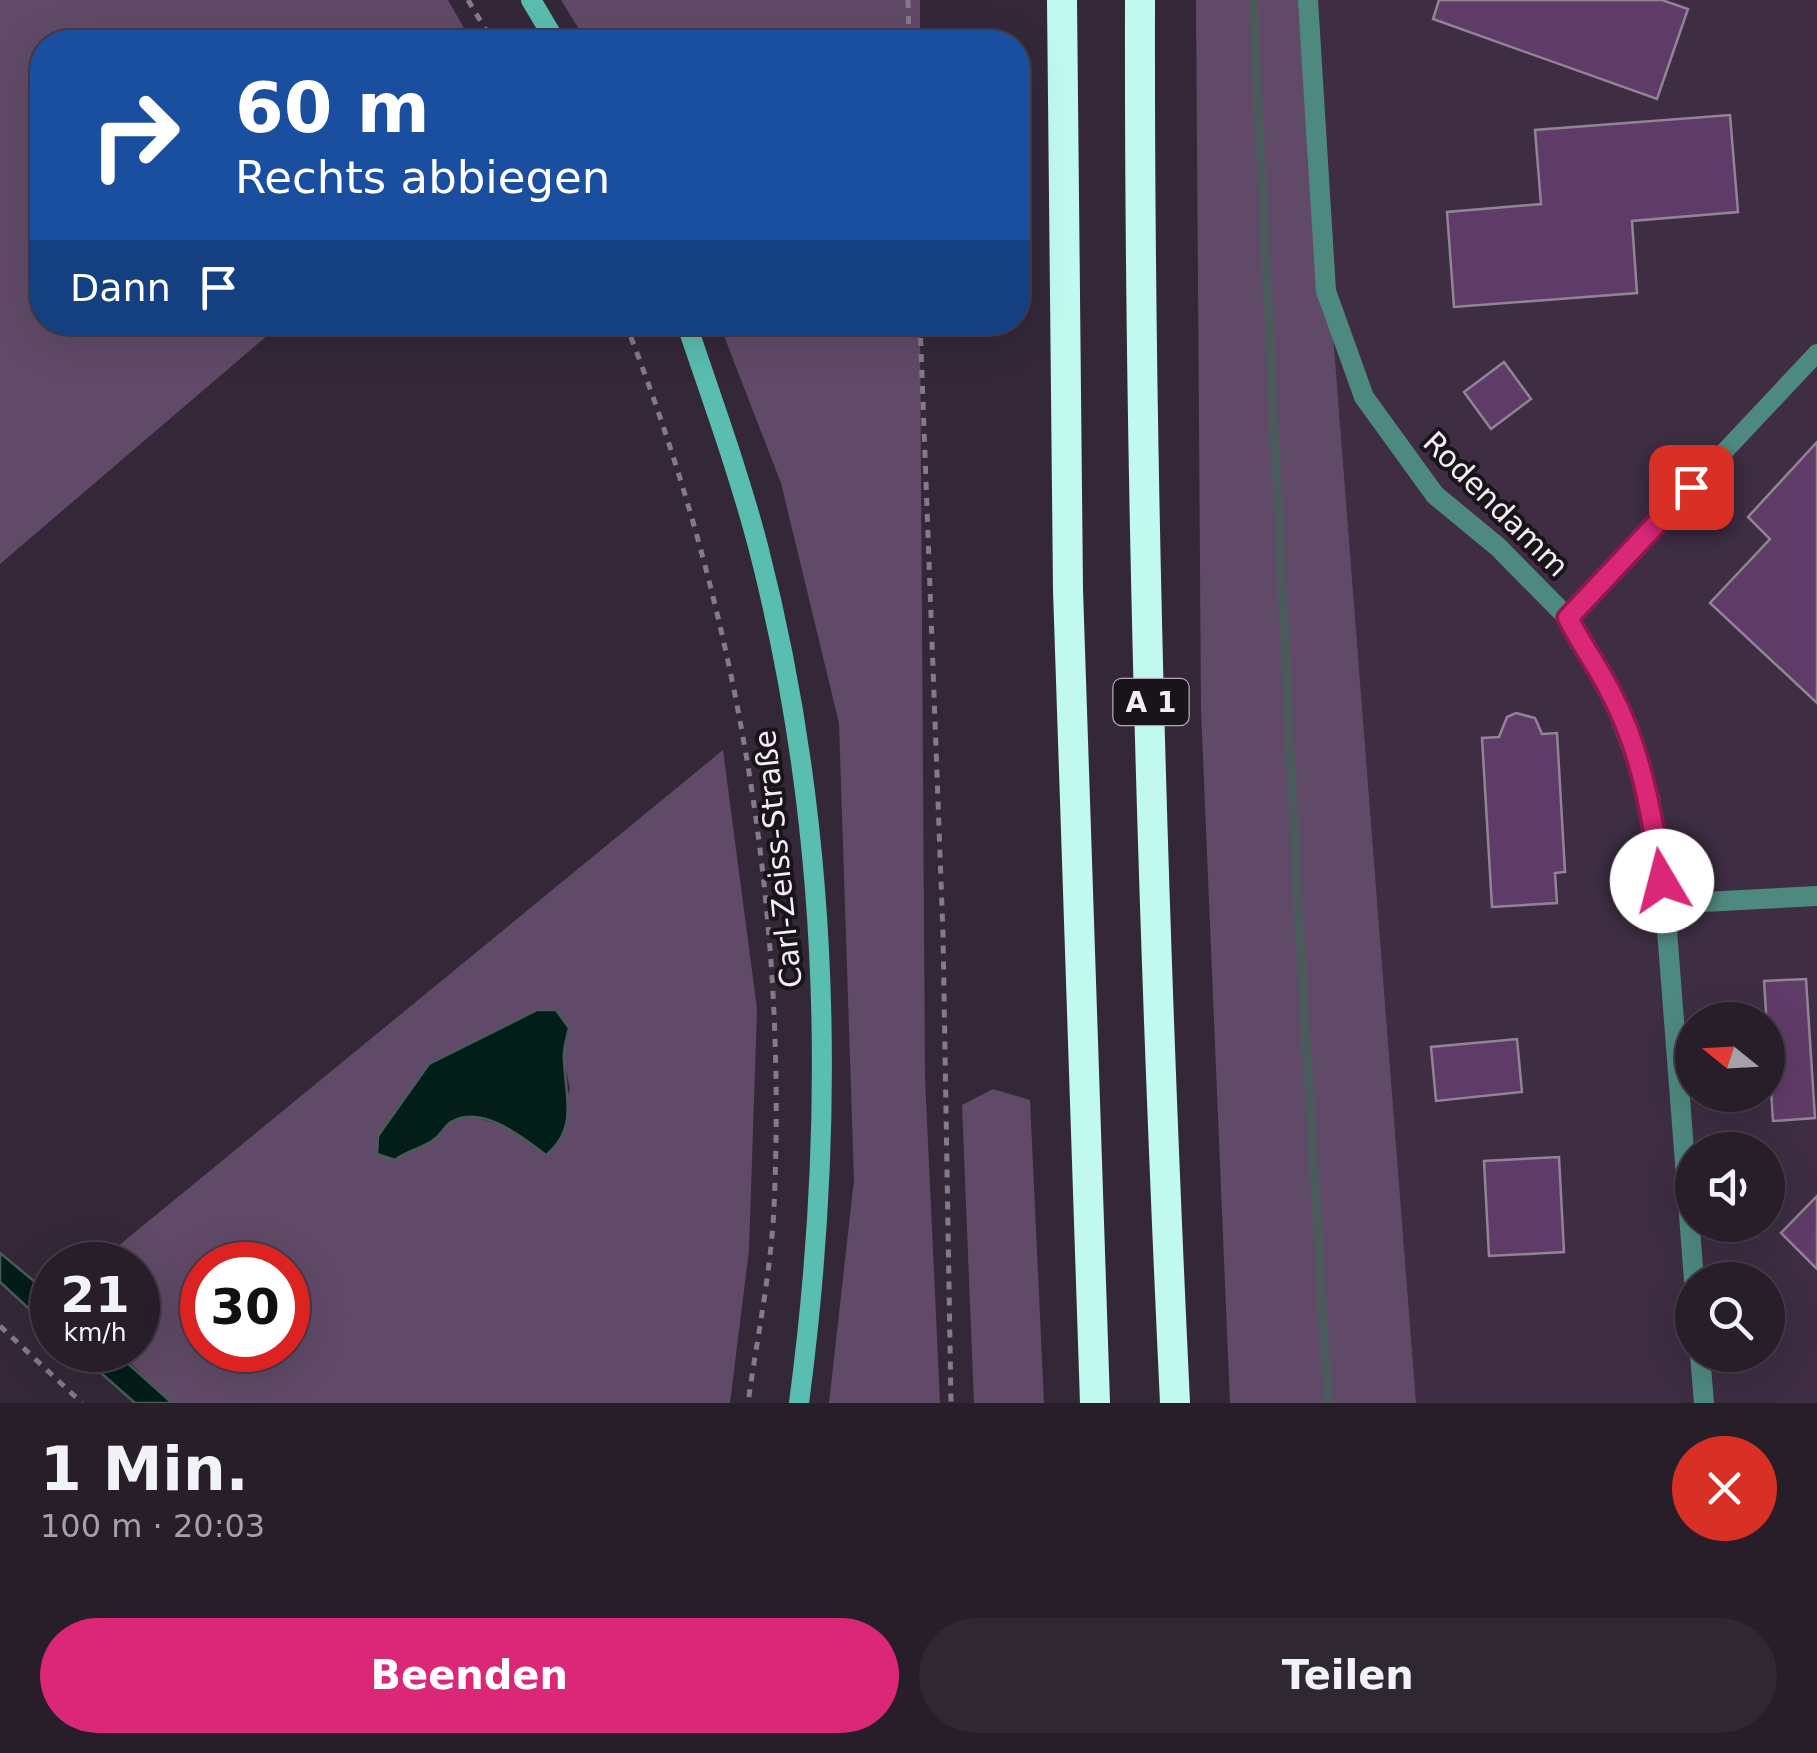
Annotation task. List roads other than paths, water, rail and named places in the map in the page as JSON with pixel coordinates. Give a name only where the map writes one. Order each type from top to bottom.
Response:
[{"type":"highway","name":"A 1","points":[[1062,0],[1068,590],[1095,1403]]},
{"type":"highway","name":"A 1","points":[[1140,0],[1141,309],[1164,1160],[1175,1403]]},
{"type":"main road","points":[[531,0],[549,30]]},
{"type":"main road","name":"Carl-Zeiss-Straße","points":[[691,335],[724,430],[783,653],[814,863],[822,953],[823,1166],[799,1403]]},
{"type":"street","name":"Rodendamm","points":[[1308,0],[1326,291],[1364,397],[1435,495],[1498,547],[1568,618],[1612,693],[1650,798],[1665,904],[1693,1262]]},
{"type":"street","points":[[1665,904],[1817,896]]},
{"type":"street","points":[[1701,1372],[1704,1403]]},
{"type":"lane","points":[[1568,618],[1817,353]]},
{"type":"waterway","points":[[1253,0],[1297,888],[1328,1403]]}]
